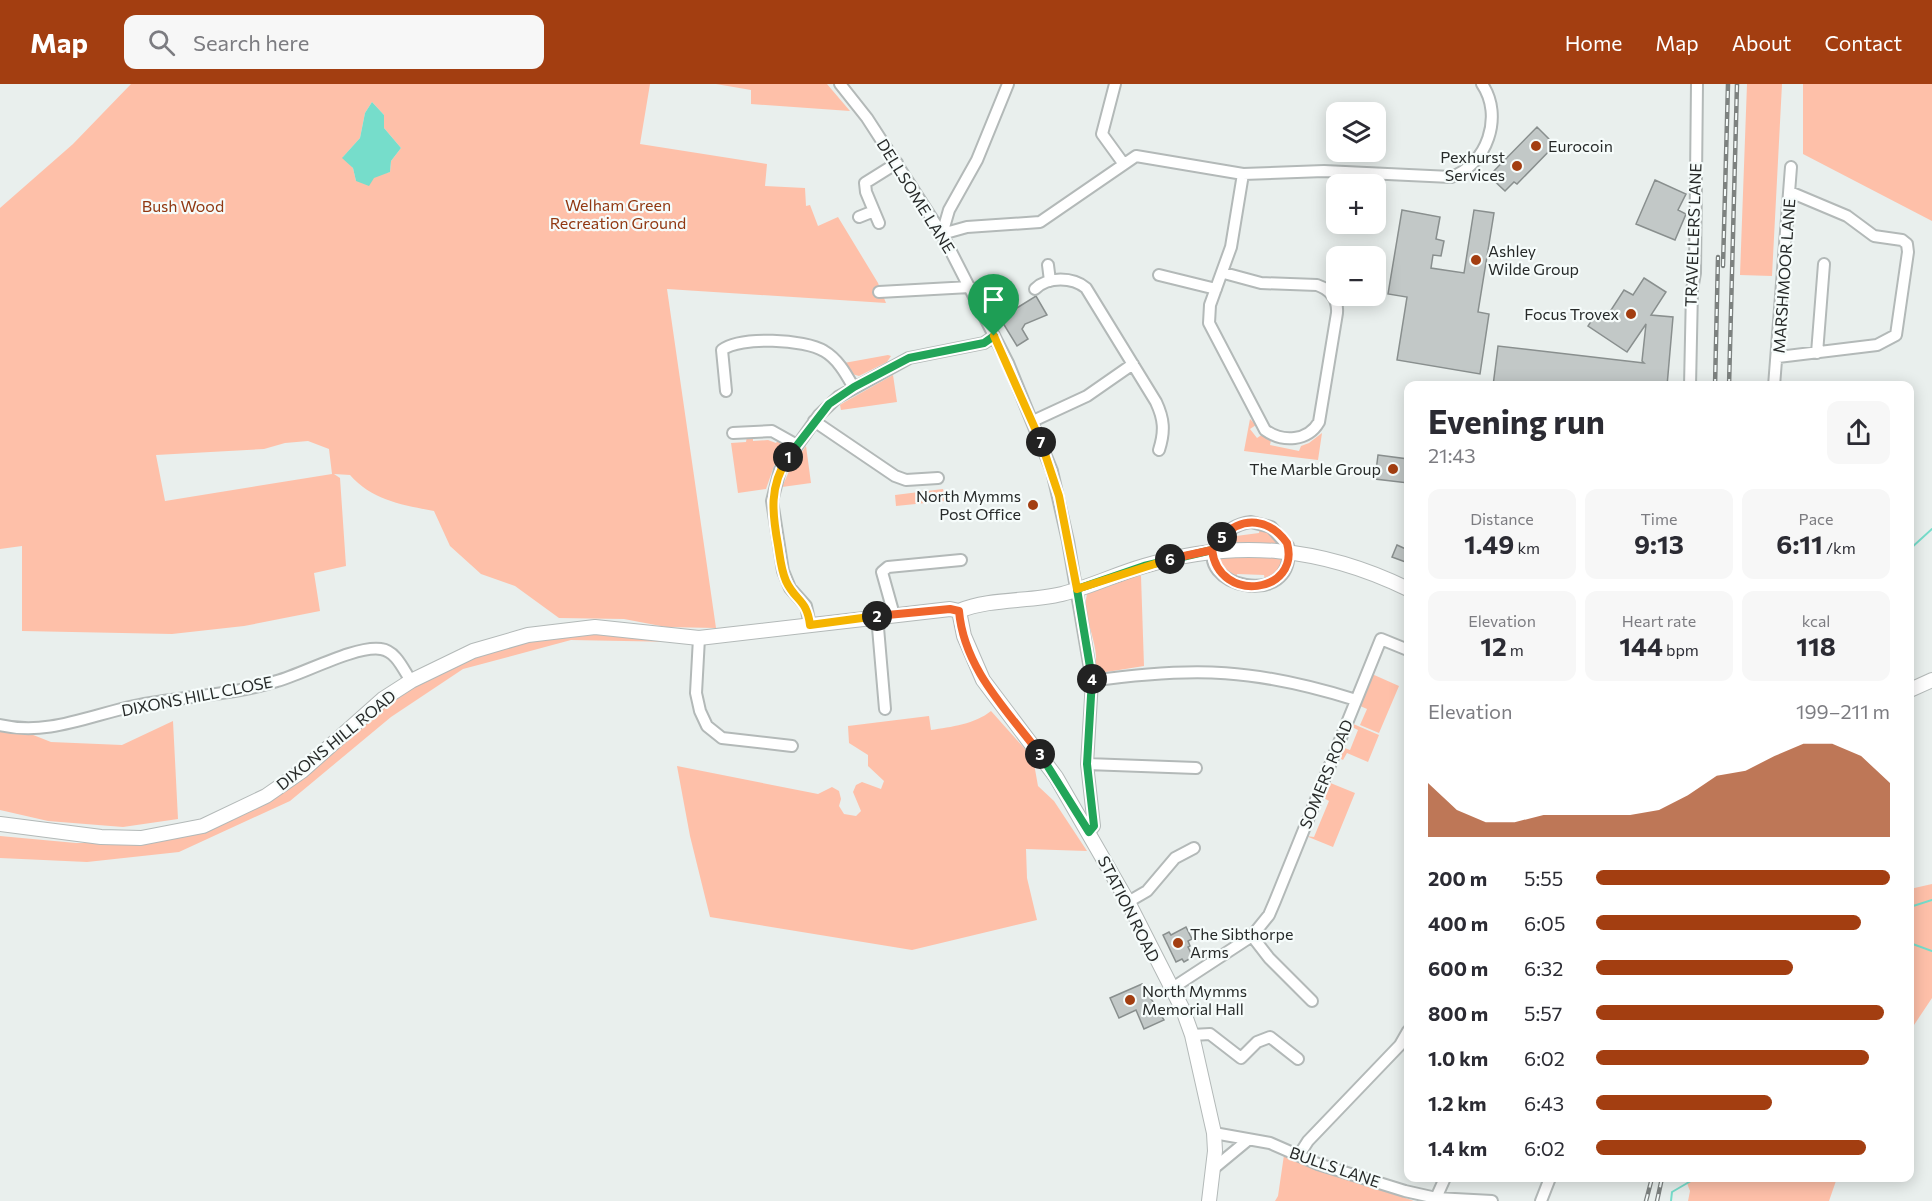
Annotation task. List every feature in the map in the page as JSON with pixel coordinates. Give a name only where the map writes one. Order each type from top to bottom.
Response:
[{"type":"street","name":"DELLSOME LANE","points":[[840,84],[897,163],[942,234],[994,336],[1033,421],[1059,496],[1092,681],[1087,764],[1094,826],[1089,832]]},
{"type":"street","points":[[942,234],[949,210],[977,160],[1008,84]]},
{"type":"street","points":[[1115,84],[1102,134],[1123,163]]},
{"type":"street","name":"TRAVELLERS LANE","points":[[1690,381],[1692,290],[1695,273],[1697,84]]},
{"type":"street","points":[[942,234],[967,227],[1040,222],[1130,158],[1143,155],[1243,174],[1324,171],[1451,177],[1461,174],[1489,140],[1492,118],[1487,86]]},
{"type":"street","points":[[879,223],[866,192],[866,181],[897,163]]},
{"type":"street","name":"MARSHMOOR LANE","points":[[1775,381],[1791,167]]},
{"type":"street","points":[[1224,273],[1261,283],[1317,285],[1335,298],[1337,314],[1319,422],[1310,434],[1296,438],[1277,436],[1262,425],[1212,332],[1209,314],[1231,247],[1243,174]]},
{"type":"street","points":[[1778,357],[1877,345],[1896,335],[1908,252],[1907,244],[1902,240],[1874,236],[1847,216],[1790,192]]},
{"type":"street","points":[[859,217],[874,211]]},
{"type":"street","points":[[1817,353],[1824,264]]},
{"type":"street","points":[[1048,265],[1050,281]]},
{"type":"street","points":[[1159,274],[1216,290]]},
{"type":"street","points":[[1035,289],[1050,281],[1074,280],[1086,288],[1161,414],[1164,435],[1159,450]]},
{"type":"street","points":[[879,292],[970,287]]},
{"type":"street","points":[[810,625],[807,606],[790,588],[783,572],[772,513],[776,480],[797,445],[829,404],[854,387],[909,358],[984,343],[994,336]]},
{"type":"street","points":[[726,391],[722,350],[729,346],[766,341],[815,346],[836,361],[854,387]]},
{"type":"street","points":[[1033,421],[1087,396],[1133,364]]},
{"type":"street","points":[[814,421],[896,476],[906,480],[938,478]]},
{"type":"street","points":[[733,434],[772,431],[797,445]]},
{"type":"street","points":[[1251,522],[1261,523],[1277,531],[1287,543],[1289,552],[1287,566],[1280,576],[1269,584],[1255,586],[1232,582],[1224,577],[1214,563],[1212,550],[1231,528],[1251,522]]},
{"type":"street","name":"DIXONS HILL ROAD","points":[[0,824],[101,837],[141,838],[203,826],[266,796],[302,771],[382,699],[411,681],[484,647],[505,640],[553,631],[595,627],[699,638],[877,616],[950,609],[959,611],[1077,589],[1144,566],[1212,550],[1252,548],[1289,552],[1338,563],[1404,588]]},
{"type":"street","points":[[894,615],[882,572],[888,567],[961,560]]},
{"type":"street","name":"STATION ROAD","points":[[959,611],[964,636],[983,680],[1048,764],[1089,832],[1128,902],[1192,1035],[1214,1133],[1209,1201]]},
{"type":"street","points":[[877,616],[885,709]]},
{"type":"street","points":[[699,638],[696,693],[700,711],[707,726],[722,738],[792,746]]},
{"type":"street","points":[[1356,700],[1381,639],[1404,648]]},
{"type":"street","name":"DIXONS HILL CLOSE","points":[[0,725],[18,729],[53,728],[134,706],[240,691],[278,681],[342,657],[375,648],[392,653],[411,681]]},
{"type":"street","name":"SOMERS ROAD","points":[[1092,681],[1172,671],[1225,671],[1303,684],[1356,700],[1269,915],[1252,936],[1171,989]]},
{"type":"street","points":[[1914,688],[1932,680]]},
{"type":"street","points":[[1087,764],[1196,768]]},
{"type":"street","points":[[1128,902],[1147,891],[1175,858],[1194,848]]},
{"type":"street","points":[[1252,936],[1269,958],[1312,1001]]},
{"type":"street","points":[[1192,1035],[1210,1034],[1242,1058],[1257,1042],[1270,1036],[1298,1059]]},
{"type":"street","points":[[1299,1155],[1308,1141],[1400,1045],[1404,1038]]},
{"type":"street","name":"BULLS LANE","points":[[1214,1133],[1270,1143],[1360,1178],[1436,1198],[1492,1201]]},
{"type":"street","points":[[1213,1169],[1248,1140]]},
{"type":"street","points":[[1436,1198],[1442,1182]]},
{"type":"street","points":[[1541,1201],[1548,1182]]},
{"type":"green space","points":[[131,84],[650,84],[640,144],[767,164],[765,186],[805,188],[806,206],[810,205],[818,226],[838,217],[878,283],[886,303],[667,289],[716,628],[666,627],[624,619],[559,618],[515,586],[481,574],[450,546],[434,511],[388,500],[368,490],[350,475],[334,474],[340,478],[346,566],[314,573],[320,611],[244,626],[172,634],[22,631],[22,546],[0,549],[0,208],[73,144]],"holes":[[[372,102],[384,115],[384,128],[401,148],[391,161],[390,172],[356,181],[353,168],[343,157],[360,138],[365,113]],[[308,441],[329,449],[332,474],[165,501],[156,455],[264,449],[285,443]]]},
{"type":"green space","points":[[716,84],[827,84],[850,111],[751,104],[751,90]]},
{"type":"green space","points":[[1747,84],[1782,84],[1772,276],[1740,275]]},
{"type":"green space","points":[[1803,84],[1932,84],[1932,221],[1803,154]]},
{"type":"green space","points":[[891,356],[887,362],[859,376],[852,374],[844,363]]},
{"type":"green space","points":[[893,375],[897,402],[841,410],[840,405]]},
{"type":"green space","points":[[1250,419],[1256,425],[1250,429],[1257,438],[1263,434],[1271,440],[1270,445],[1299,451],[1301,446],[1322,433],[1318,460],[1244,451]]},
{"type":"green space","points":[[753,435],[753,441],[768,440],[776,443],[780,438],[788,444],[774,466],[766,489],[738,493],[731,443],[746,442],[747,436]]},
{"type":"green space","points":[[806,446],[811,483],[782,487],[790,469]]},
{"type":"green space","points":[[943,489],[945,501],[896,506],[895,495]]},
{"type":"green space","points":[[1260,526],[1282,544],[1222,542],[1235,531],[1236,536],[1259,533]]},
{"type":"green space","points":[[1238,554],[1284,558],[1282,570],[1265,581],[1264,575],[1237,574],[1236,580],[1224,575],[1217,556]]},
{"type":"green space","points":[[1136,575],[1141,576],[1144,666],[1100,673],[1087,617],[1087,594]]},
{"type":"green space","points":[[609,631],[677,642],[571,640],[463,669],[391,717],[290,801],[179,852],[87,862],[0,858],[0,836],[76,843],[139,843],[218,825],[344,738],[410,686],[445,666],[526,637]]},
{"type":"green space","points":[[1372,674],[1399,686],[1379,733],[1360,725],[1367,709],[1358,705]]},
{"type":"green space","points":[[991,711],[1033,758],[1038,786],[1054,801],[1087,851],[1026,849],[1027,878],[1037,920],[912,950],[710,917],[690,836],[677,766],[818,794],[832,787],[839,791],[841,799],[839,806],[844,814],[856,816],[861,811],[853,792],[856,785],[862,782],[881,789],[884,781],[868,766],[868,755],[849,743],[848,726],[929,716],[931,730],[970,722]]},
{"type":"green space","points":[[173,721],[178,819],[123,827],[48,821],[0,810],[0,726],[18,729],[51,742],[122,745]]},
{"type":"green space","points":[[1351,723],[1379,735],[1368,762],[1347,753],[1343,760],[1337,757],[1342,747],[1350,750],[1358,730],[1350,726]]},
{"type":"green space","points":[[1328,782],[1355,793],[1333,847],[1306,836],[1314,837],[1329,801],[1322,797]]},
{"type":"green space","points":[[1932,884],[1932,998],[1914,1025],[1914,888]]},
{"type":"green space","points":[[1284,1155],[1414,1201],[1275,1201],[1278,1196]]},
{"type":"green space","points":[[1687,1182],[1836,1182],[1829,1201],[1688,1201],[1690,1191]]},
{"type":"shaded area","points":[[372,102],[384,115],[384,128],[401,148],[391,161],[390,172],[374,178],[369,186],[356,181],[353,168],[342,158],[360,138],[365,113]]},
{"type":"building","points":[[1537,127],[1555,145],[1517,184],[1514,182],[1505,191],[1489,176]]},
{"type":"building","points":[[1655,180],[1686,194],[1678,210],[1686,214],[1675,240],[1636,224]]},
{"type":"building","points":[[1402,210],[1440,217],[1436,239],[1444,241],[1441,256],[1433,255],[1431,268],[1464,273],[1474,210],[1494,213],[1478,312],[1489,314],[1480,374],[1397,360],[1407,297],[1388,294]]},
{"type":"building","points":[[1644,278],[1666,292],[1651,315],[1673,317],[1667,381],[1494,381],[1498,346],[1644,363],[1642,361],[1646,324],[1627,352],[1588,326],[1595,315],[1604,321],[1624,290],[1633,295]]},
{"type":"building","points":[[999,290],[1012,311],[1036,296],[1047,315],[1025,324],[1022,329],[1028,339],[1017,346],[987,297]]},
{"type":"building","name":"The Marble Group","points":[[1378,455],[1404,458],[1404,483],[1375,479]]},
{"type":"building","points":[[1397,545],[1404,548],[1404,562],[1392,557]]},
{"type":"building","name":"The Sibthorpe Arms","points":[[1186,927],[1192,939],[1188,941],[1190,946],[1188,947],[1193,957],[1184,962],[1182,959],[1176,962],[1163,935],[1169,932],[1171,935]]},
{"type":"building","points":[[1142,984],[1164,1020],[1144,1029],[1136,1010],[1119,1018],[1110,998]]},
{"type":"waterway","points":[[1914,545],[1932,529]]},
{"type":"waterway","points":[[1914,906],[1932,900]]},
{"type":"waterway","points":[[1914,944],[1932,951]]},
{"type":"waterway","points":[[1671,1201],[1672,1192],[1689,1182]]},
{"type":"railway","points":[[1723,266],[1728,84]]},
{"type":"railway","points":[[1729,381],[1737,84]]},
{"type":"railway","points":[[1715,381],[1718,257]]},
{"type":"railway","points":[[1646,1201],[1651,1182]]},
{"type":"railway","points":[[1657,1201],[1661,1182]]},
{"type":"place","name":"Eurocoin","points":[[1536,146]]},
{"type":"place","name":"Pexhurst Services","points":[[1517,166]]},
{"type":"place","name":"Ashley Wilde Group","points":[[1476,260]]},
{"type":"place","name":"Focus Trovex","points":[[1631,314]]},
{"type":"place","name":"The Marble Group","points":[[1393,469]]},
{"type":"place","name":"North Mymms Post Office","points":[[1033,505]]},
{"type":"place","name":"The Sibthorpe Arms","points":[[1178,943]]},
{"type":"place","name":"North Mymms Memorial Hall","points":[[1130,1000]]},
{"type":"route","points":[[994,336],[984,343],[909,358],[838,397],[819,415],[780,470],[776,480],[772,513],[783,572],[790,588],[807,606],[810,625],[950,609],[959,611],[964,636],[983,680],[1048,764],[1089,832],[1094,826],[1087,764],[1092,681],[1077,589],[1144,566],[1212,550],[1225,533],[1243,523],[1261,523],[1271,527],[1282,536],[1288,546],[1287,566],[1280,576],[1265,585],[1245,586],[1224,577],[1214,563],[1212,550],[1139,567],[1077,589],[1052,471],[1033,421],[994,336]]},
{"type":"park label","name":"Bush Wood","points":[[183,206]]},
{"type":"park label","name":"Welham Green Recreation Ground","points":[[618,214]]}]
